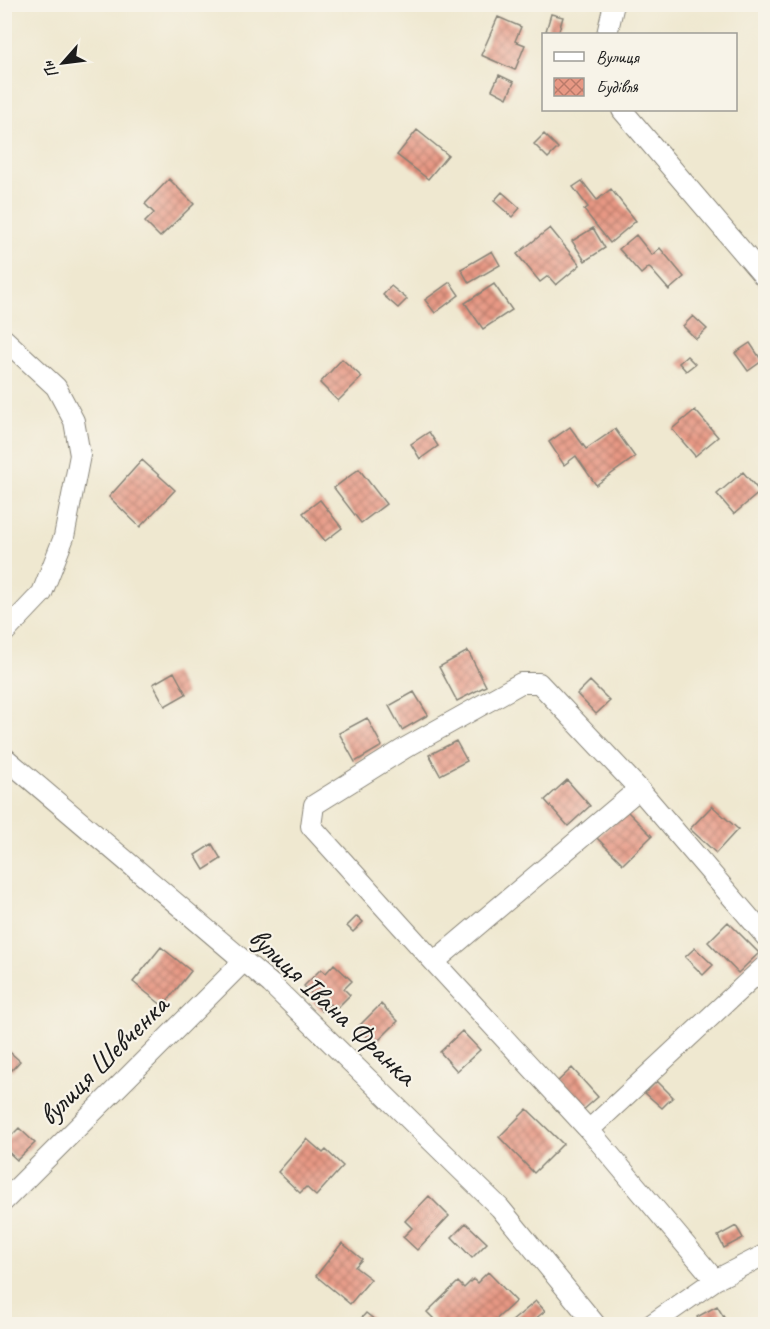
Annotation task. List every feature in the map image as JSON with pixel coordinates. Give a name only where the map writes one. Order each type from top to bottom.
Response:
[{"type":"street","points":[[607,33],[614,4]]},
{"type":"street","points":[[622,111],[765,279]]},
{"type":"street","points":[[4,339],[56,387],[74,421],[80,455],[64,537],[42,593],[4,633]]},
{"type":"street","points":[[715,1280],[589,1130],[310,825],[314,804],[405,748],[520,683],[539,683],[639,789],[765,937]]},
{"type":"street","name":"вулиця Івана Франка","points":[[4,757],[271,984],[500,1208],[595,1324]]},
{"type":"street","points":[[434,962],[639,789]]},
{"type":"street","name":"вулиця Шевченка","points":[[4,1200],[244,961]]},
{"type":"street","points":[[589,1130],[765,965]]},
{"type":"street","points":[[652,1324],[715,1280],[765,1254]]},
{"type":"building","points":[[551,14],[563,17],[558,33],[546,31]]},
{"type":"building","points":[[498,17],[521,27],[515,41],[525,45],[515,70],[481,55]]},
{"type":"building","points":[[499,75],[514,82],[507,98],[492,90]]},
{"type":"building","points":[[417,130],[448,155],[428,179],[397,155]]},
{"type":"building","points":[[544,134],[558,148],[548,158],[534,144]]},
{"type":"building","points":[[169,179],[194,204],[160,237],[145,222],[154,213],[145,204]]},
{"type":"building","points":[[582,181],[597,200],[611,189],[636,221],[610,243],[584,210],[588,207],[573,187]]},
{"type":"building","points":[[502,192],[520,208],[512,217],[494,201]]},
{"type":"building","points":[[550,228],[580,265],[556,285],[548,276],[540,282],[517,254]]},
{"type":"building","points":[[593,228],[605,248],[585,261],[572,241]]},
{"type":"building","points":[[636,235],[652,255],[660,248],[684,277],[669,290],[649,267],[641,274],[619,249]]},
{"type":"building","points":[[492,251],[500,265],[469,283],[461,269]]},
{"type":"building","points":[[450,282],[459,295],[435,313],[425,300]]},
{"type":"building","points":[[494,284],[512,310],[483,329],[465,303]]},
{"type":"building","points":[[391,286],[407,299],[398,308],[383,295]]},
{"type":"building","points":[[693,316],[707,329],[696,339],[683,326]]},
{"type":"building","points":[[750,343],[762,361],[748,371],[735,353]]},
{"type":"building","points":[[687,356],[695,364],[686,371],[679,363]]},
{"type":"building","points":[[342,359],[362,377],[338,401],[320,383]]},
{"type":"building","points":[[695,410],[718,437],[695,456],[672,429]]},
{"type":"building","points":[[570,427],[586,449],[615,429],[635,457],[596,485],[576,456],[564,465],[549,442]]},
{"type":"building","points":[[429,432],[438,446],[420,459],[411,444]]},
{"type":"building","points":[[142,460],[175,490],[140,527],[109,497]]},
{"type":"building","points":[[359,469],[386,504],[361,523],[334,488]]},
{"type":"building","points":[[743,472],[760,492],[734,514],[717,494]]},
{"type":"building","points":[[320,500],[342,528],[325,541],[303,513]]},
{"type":"building","points":[[468,651],[486,686],[457,701],[439,667]]},
{"type":"building","points":[[174,672],[186,694],[165,706],[153,684]]},
{"type":"building","points":[[590,681],[610,701],[596,714],[577,694]]},
{"type":"building","points":[[414,692],[428,715],[402,730],[389,706]]},
{"type":"building","points":[[367,718],[382,746],[355,762],[339,733]]},
{"type":"building","points":[[456,741],[467,761],[440,775],[429,755]]},
{"type":"building","points":[[567,780],[590,806],[568,826],[545,800]]},
{"type":"building","points":[[712,806],[738,829],[716,853],[690,829]]},
{"type":"building","points":[[626,810],[652,836],[623,864],[597,838]]},
{"type":"building","points":[[212,844],[221,859],[204,870],[195,855]]},
{"type":"building","points":[[357,916],[363,922],[353,932],[347,926]]},
{"type":"building","points":[[728,922],[759,953],[738,973],[708,942]]},
{"type":"building","points":[[161,947],[191,971],[163,1006],[133,982]]},
{"type":"building","points":[[695,948],[713,965],[703,975],[685,957]]},
{"type":"building","points":[[334,964],[352,981],[344,989],[350,995],[336,1009],[330,1004],[322,1011],[311,1000],[314,996],[304,986],[321,969],[326,973]]},
{"type":"building","points":[[381,1004],[398,1021],[375,1044],[358,1027]]},
{"type":"building","points":[[462,1031],[480,1050],[457,1071],[440,1052]]},
{"type":"building","points":[[4,1047],[20,1061],[12,1070],[4,1063]]},
{"type":"building","points":[[572,1068],[598,1097],[581,1112],[555,1084]]},
{"type":"building","points":[[657,1081],[673,1097],[662,1108],[645,1093]]},
{"type":"building","points":[[527,1109],[563,1144],[534,1173],[499,1137]]},
{"type":"building","points":[[19,1128],[35,1143],[17,1160],[4,1148],[4,1143]]},
{"type":"building","points":[[307,1139],[323,1153],[326,1150],[343,1166],[316,1196],[306,1187],[300,1193],[278,1172]]},
{"type":"building","points":[[429,1196],[449,1216],[417,1250],[403,1237],[412,1228],[405,1221]]},
{"type":"building","points":[[466,1223],[487,1243],[472,1258],[452,1237]]},
{"type":"building","points":[[736,1226],[743,1238],[724,1248],[718,1236]]},
{"type":"building","points":[[342,1243],[362,1259],[355,1267],[371,1279],[350,1304],[316,1276]]},
{"type":"building","points":[[488,1272],[516,1301],[491,1324],[439,1324],[427,1312],[458,1282],[464,1288],[473,1279],[477,1283]]},
{"type":"building","points":[[536,1301],[545,1311],[529,1324],[511,1322]]},
{"type":"building","points":[[717,1306],[728,1324],[702,1324],[697,1317]]},
{"type":"building","points":[[366,1313],[380,1324],[356,1324]]}]
